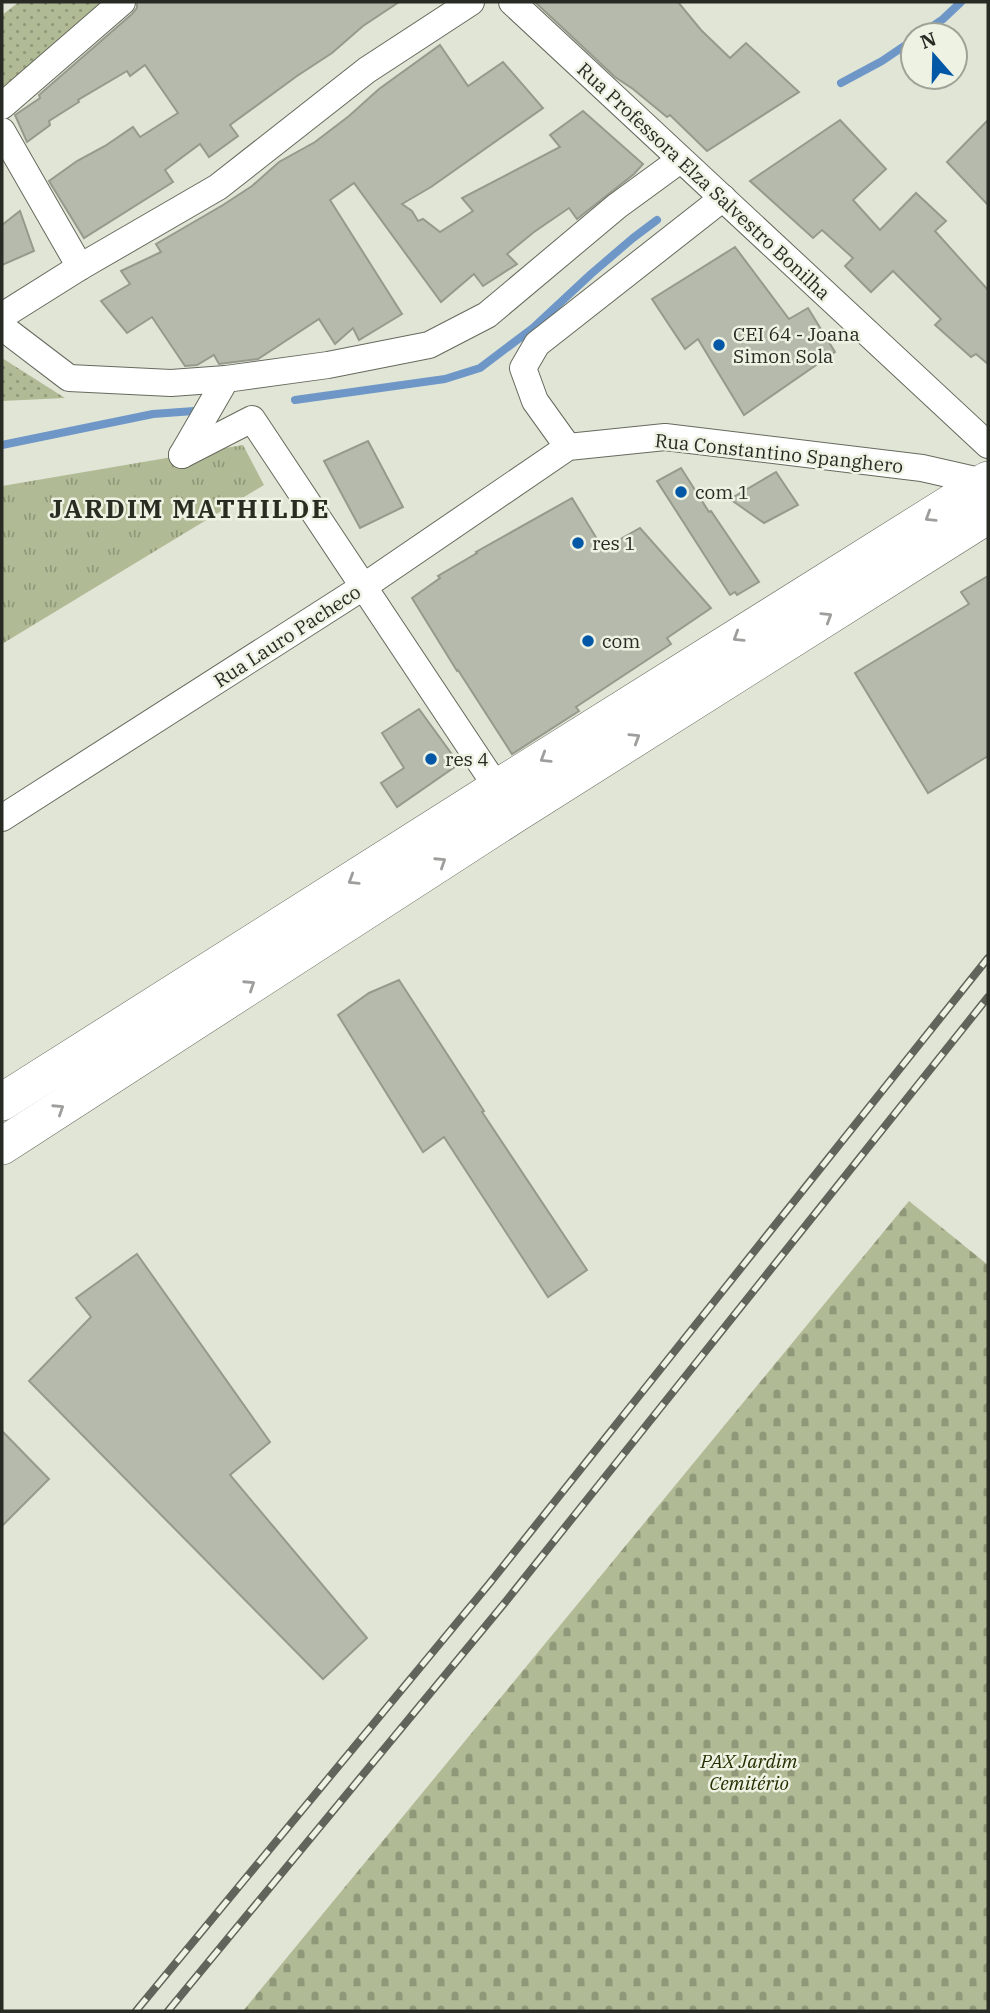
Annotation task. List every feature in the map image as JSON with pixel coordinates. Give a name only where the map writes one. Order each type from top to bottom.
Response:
[{"type":"main road","points":[[2,1102],[987,490]]},
{"type":"main road","points":[[2,1146],[500,792]]},
{"type":"street","points":[[2,106],[122,2]]},
{"type":"street","points":[[2,316],[218,187],[367,70],[471,2]]},
{"type":"street","name":"Rua Professora Elza Salvestro Bonilha","points":[[512,2],[988,445]]},
{"type":"street","points":[[2,131],[80,267]]},
{"type":"street","points":[[2,327],[69,378],[171,383],[226,379],[328,365],[429,345],[487,315],[617,206],[680,160]]},
{"type":"street","points":[[568,447],[535,401],[523,368],[537,344],[723,198]]},
{"type":"street","points":[[226,379],[183,456],[252,419],[500,792]]},
{"type":"street","name":"Rua Constantino Spanghero","points":[[568,447],[665,437],[922,468],[987,490]]},
{"type":"street","name":"Rua Lauro Pacheco","points":[[2,818],[363,587],[568,447]]},
{"type":"green space","points":[[19,2],[104,2],[2,88],[2,15]]},
{"type":"green space","points":[[2,358],[65,398],[2,401]]},
{"type":"green space","points":[[243,445],[264,485],[2,644],[2,486]]},
{"type":"green space","name":"PAX Jardim Cemitério","points":[[909,1201],[988,1265],[988,2011],[243,2011]]},
{"type":"building","points":[[137,2],[399,2],[230,125],[238,136],[209,157],[200,144],[165,170],[173,182],[84,238],[49,181],[133,127],[140,137],[178,113],[145,65],[130,76],[127,71],[78,100],[79,102],[49,121],[50,125],[27,142],[15,115],[40,98],[39,95],[132,14],[137,8]]},
{"type":"building","points":[[535,2],[678,2],[701,30],[730,58],[746,43],[799,92],[707,151],[670,115],[667,117],[615,77]]},
{"type":"building","points":[[440,45],[468,86],[503,62],[543,108],[431,187],[402,204],[412,211],[418,221],[423,219],[440,232],[473,211],[462,198],[560,147],[550,135],[583,111],[643,164],[577,219],[569,208],[534,232],[507,254],[517,264],[483,286],[474,274],[441,302],[354,183],[330,200],[402,314],[359,340],[353,328],[335,344],[319,319],[258,359],[219,364],[214,355],[197,365],[185,366],[152,317],[127,333],[101,301],[130,284],[121,271],[161,252],[156,244],[223,205],[252,186],[279,162],[315,142],[379,89]]},
{"type":"building","points":[[840,120],[886,169],[853,200],[880,230],[916,193],[946,221],[935,231],[988,290],[988,364],[976,354],[971,357],[935,325],[941,319],[893,271],[871,292],[845,266],[853,258],[822,230],[813,238],[750,181]]},
{"type":"building","points":[[988,120],[988,205],[947,162]]},
{"type":"building","points":[[20,211],[34,251],[2,265],[2,225]]},
{"type":"building","points":[[735,247],[789,319],[808,308],[835,352],[744,415],[698,339],[685,349],[652,299]]},
{"type":"building","points":[[368,441],[403,507],[360,528],[324,461]]},
{"type":"building","points":[[681,468],[759,582],[737,595],[735,592],[730,595],[657,481]]},
{"type":"building","points":[[776,472],[798,505],[764,523],[730,499]]},
{"type":"building","points":[[572,498],[603,549],[640,528],[711,608],[667,638],[671,644],[576,707],[579,711],[512,754],[412,598],[440,578],[438,576],[476,552]]},
{"type":"building","points":[[988,576],[988,756],[928,793],[855,673],[969,604],[961,592]]},
{"type":"building","name":"res 4","points":[[419,709],[459,764],[397,807],[381,783],[404,768],[382,733]]},
{"type":"building","points":[[399,980],[484,1111],[482,1112],[587,1270],[548,1297],[444,1137],[423,1152],[338,1015],[369,993]]},
{"type":"building","points":[[137,1254],[270,1442],[230,1475],[367,1638],[323,1679],[29,1381],[91,1317],[76,1298]]},
{"type":"building","points":[[2,1431],[49,1479],[2,1526]]},
{"type":"waterway","points":[[940,21],[961,2]]},
{"type":"waterway","points":[[841,83],[899,49]]},
{"type":"waterway","points":[[295,400],[445,379],[480,368],[533,328],[591,274],[657,220]]},
{"type":"waterway","points":[[2,445],[153,414],[194,411]]},
{"type":"railway","points":[[136,2011],[489,1584],[988,958]]},
{"type":"railway","points":[[168,2011],[507,1600],[988,997]]},
{"type":"place","name":"CEI 64 - Joana Simon Sola","points":[[719,345]]},
{"type":"place","name":"com 1","points":[[681,492]]},
{"type":"place","name":"res 1","points":[[578,543]]},
{"type":"place","name":"com","points":[[588,641]]},
{"type":"place","name":"res 4","points":[[431,759]]},
{"type":"district","name":"JARDIM MATHILDE","points":[[190,509]]}]
